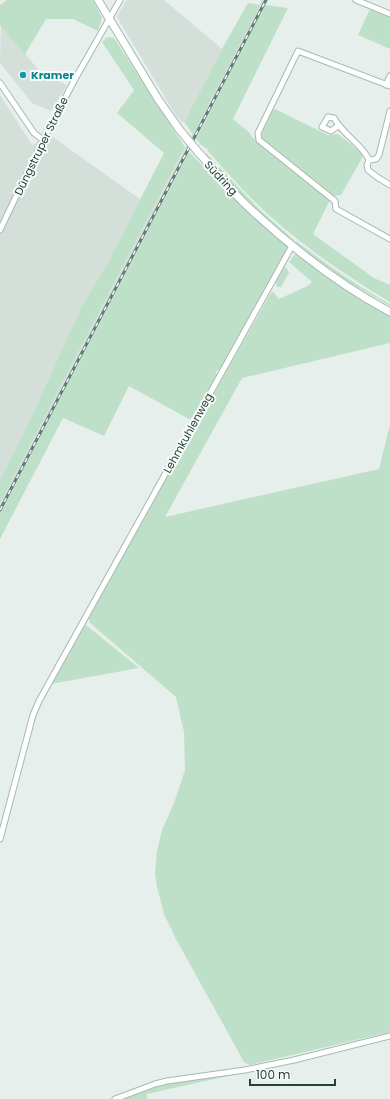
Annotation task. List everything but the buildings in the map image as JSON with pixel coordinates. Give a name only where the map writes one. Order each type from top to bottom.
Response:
[{"type":"main road","name":"Südring","points":[[98,0],[158,99],[179,129],[242,200],[292,246],[337,279],[390,312]]},
{"type":"street","name":"Düngstruper Straße","points":[[0,230],[43,140],[75,79],[120,0]]},
{"type":"street","points":[[356,0],[390,14]]},
{"type":"street","points":[[390,76],[388,86],[298,51],[258,133],[260,140],[335,201],[336,209],[390,239]]},
{"type":"street","points":[[0,83],[34,133],[43,140]]},
{"type":"street","points":[[369,160],[376,159],[379,155],[390,111]]},
{"type":"street","points":[[338,126],[366,153],[369,160],[367,165],[368,170],[390,185]]},
{"type":"street","name":"Lehmkuhlenweg","points":[[0,839],[38,701],[292,246]]},
{"type":"street","points":[[115,1099],[167,1081],[246,1070],[294,1060],[390,1036]]},
{"type":"shaded area","points":[[127,0],[164,0],[222,49],[184,122],[177,117],[117,17]]},
{"type":"shaded area","points":[[262,0],[268,0],[0,514],[0,503]]},
{"type":"shaded area","points":[[1,24],[40,72],[67,85],[51,111],[32,103],[0,63]]},
{"type":"shaded area","points":[[0,95],[32,145],[50,135],[140,199],[108,262],[80,310],[23,435],[0,480]]},
{"type":"green space","points":[[7,0],[93,0],[102,18],[98,31],[73,19],[46,19],[25,54],[0,25],[0,5]]},
{"type":"green space","points":[[248,3],[260,5],[193,134],[184,122]]},
{"type":"green space","points":[[265,5],[288,8],[233,119],[250,133],[251,136],[330,200],[313,234],[374,278],[390,285],[390,302],[351,278],[314,252],[279,224],[246,193],[207,150],[208,149],[201,145],[196,139]]},
{"type":"green space","points":[[371,10],[390,18],[390,49],[358,35],[369,11]]},
{"type":"green space","points":[[107,37],[114,38],[185,147],[0,503],[0,480],[23,435],[80,310],[108,262],[164,153],[117,113],[134,90],[102,42]]},
{"type":"green space","points":[[275,109],[328,135],[338,134],[363,154],[341,195],[333,196],[261,138],[273,110]]},
{"type":"green space","points":[[189,152],[252,214],[287,245],[286,251],[221,368],[215,372],[217,374],[192,418],[189,419],[129,386],[104,436],[63,418],[0,539],[0,514]]},
{"type":"green space","points":[[204,153],[207,154],[259,209],[294,240],[293,242],[258,211],[232,185]]},
{"type":"green space","points":[[296,241],[342,274],[390,304],[390,306],[340,277],[295,243]]},
{"type":"green space","points":[[295,254],[351,293],[390,317],[390,343],[242,378],[165,517],[379,469],[390,425],[390,1032],[250,1065],[244,1062],[176,939],[164,914],[157,887],[155,874],[157,851],[162,830],[174,803],[185,770],[184,732],[176,697],[90,623],[88,616],[272,291],[279,299],[306,287],[312,282],[289,262]]},
{"type":"green space","points":[[286,267],[289,273],[281,287],[277,287],[276,282]]},
{"type":"green space","points":[[86,625],[139,668],[51,684],[81,628]]},
{"type":"green space","points":[[241,1073],[147,1094],[147,1099],[121,1099],[164,1084]]},
{"type":"railway","points":[[0,510],[266,0]]},
{"type":"place","name":"Kramer","points":[[23,75]]}]
